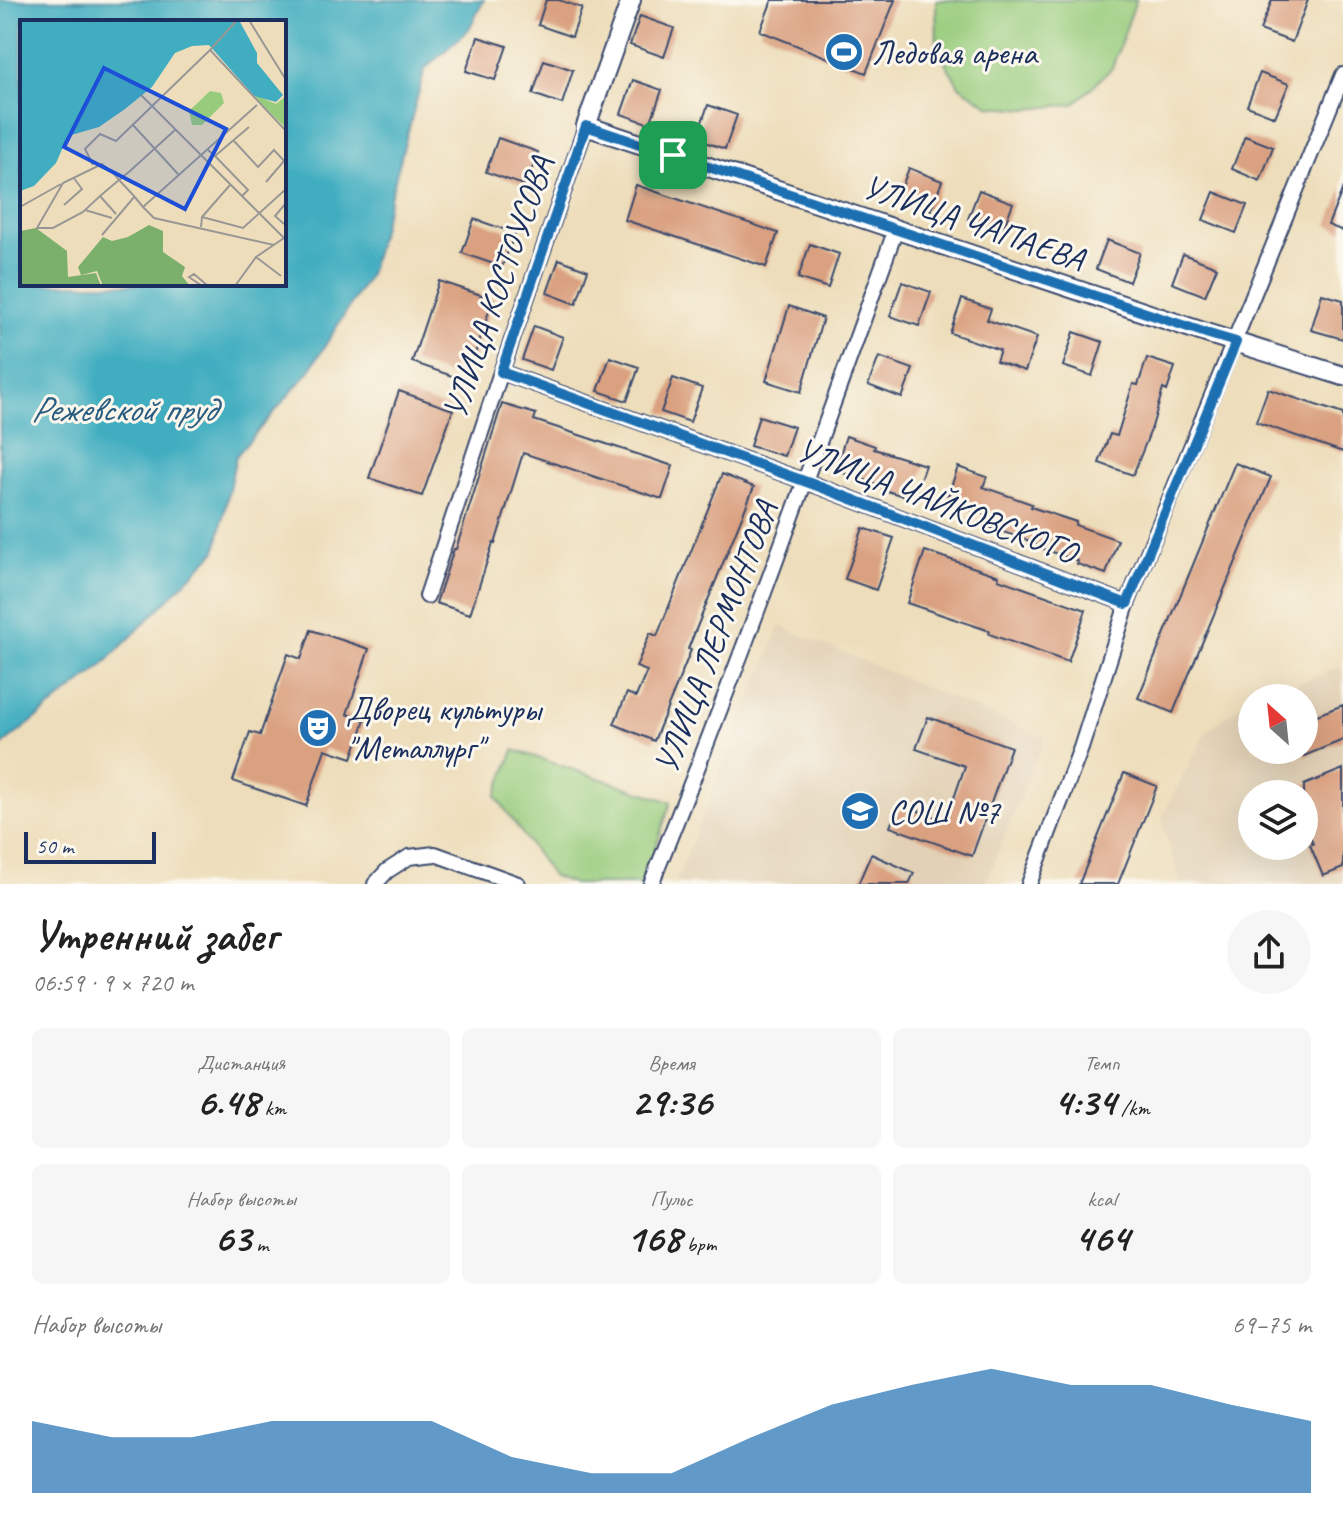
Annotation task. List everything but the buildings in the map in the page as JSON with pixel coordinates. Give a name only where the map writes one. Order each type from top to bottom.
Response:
[{"type":"street","name":"УЛИЦА КОСТОУСОВА","points":[[427,596],[501,372],[631,0]]},
{"type":"street","points":[[1029,884],[1081,748],[1127,604],[1343,75]]},
{"type":"street","name":"УЛИЦА ЧАПАЕВА","points":[[586,126],[850,204],[896,229],[1343,376]]},
{"type":"street","name":"УЛИЦА ЛЕРМОНТОВА","points":[[651,884],[805,481],[896,229]]},
{"type":"street","name":"УЛИЦА ЧАЙКОВСКОГО","points":[[501,372],[805,481],[1127,604]]},
{"type":"street","points":[[375,884],[387,871],[409,857],[435,854],[518,884]]},
{"type":"shaded area","name":"СОШ №7","points":[[780,626],[1045,738],[985,884],[675,884]]},
{"type":"shaded area","points":[[1337,668],[1343,669],[1343,884],[1181,884],[1162,817],[1206,732],[1236,708],[1238,764],[1318,764],[1318,684],[1297,684]]},
{"type":"green space","points":[[936,0],[1136,0],[1112,68],[1074,104],[1029,109],[990,106],[959,86],[937,48]]},
{"type":"green space","points":[[514,750],[671,802],[643,884],[574,884],[552,876],[496,796]]},
{"type":"water","name":"Режевской пруд","points":[[0,0],[484,0],[469,29],[425,69],[369,275],[308,373],[236,456],[216,551],[101,667],[0,747]]},
{"type":"place","name":"Ледовая арена","points":[[844,52]]},
{"type":"place","name":"Дворец культуры \"Металлург\"","points":[[318,728]]},
{"type":"place","name":"СОШ №7","points":[[860,811]]},
{"type":"route","points":[[586,126],[673,155],[1236,342],[1127,604],[815,485],[501,372],[586,126]]}]
